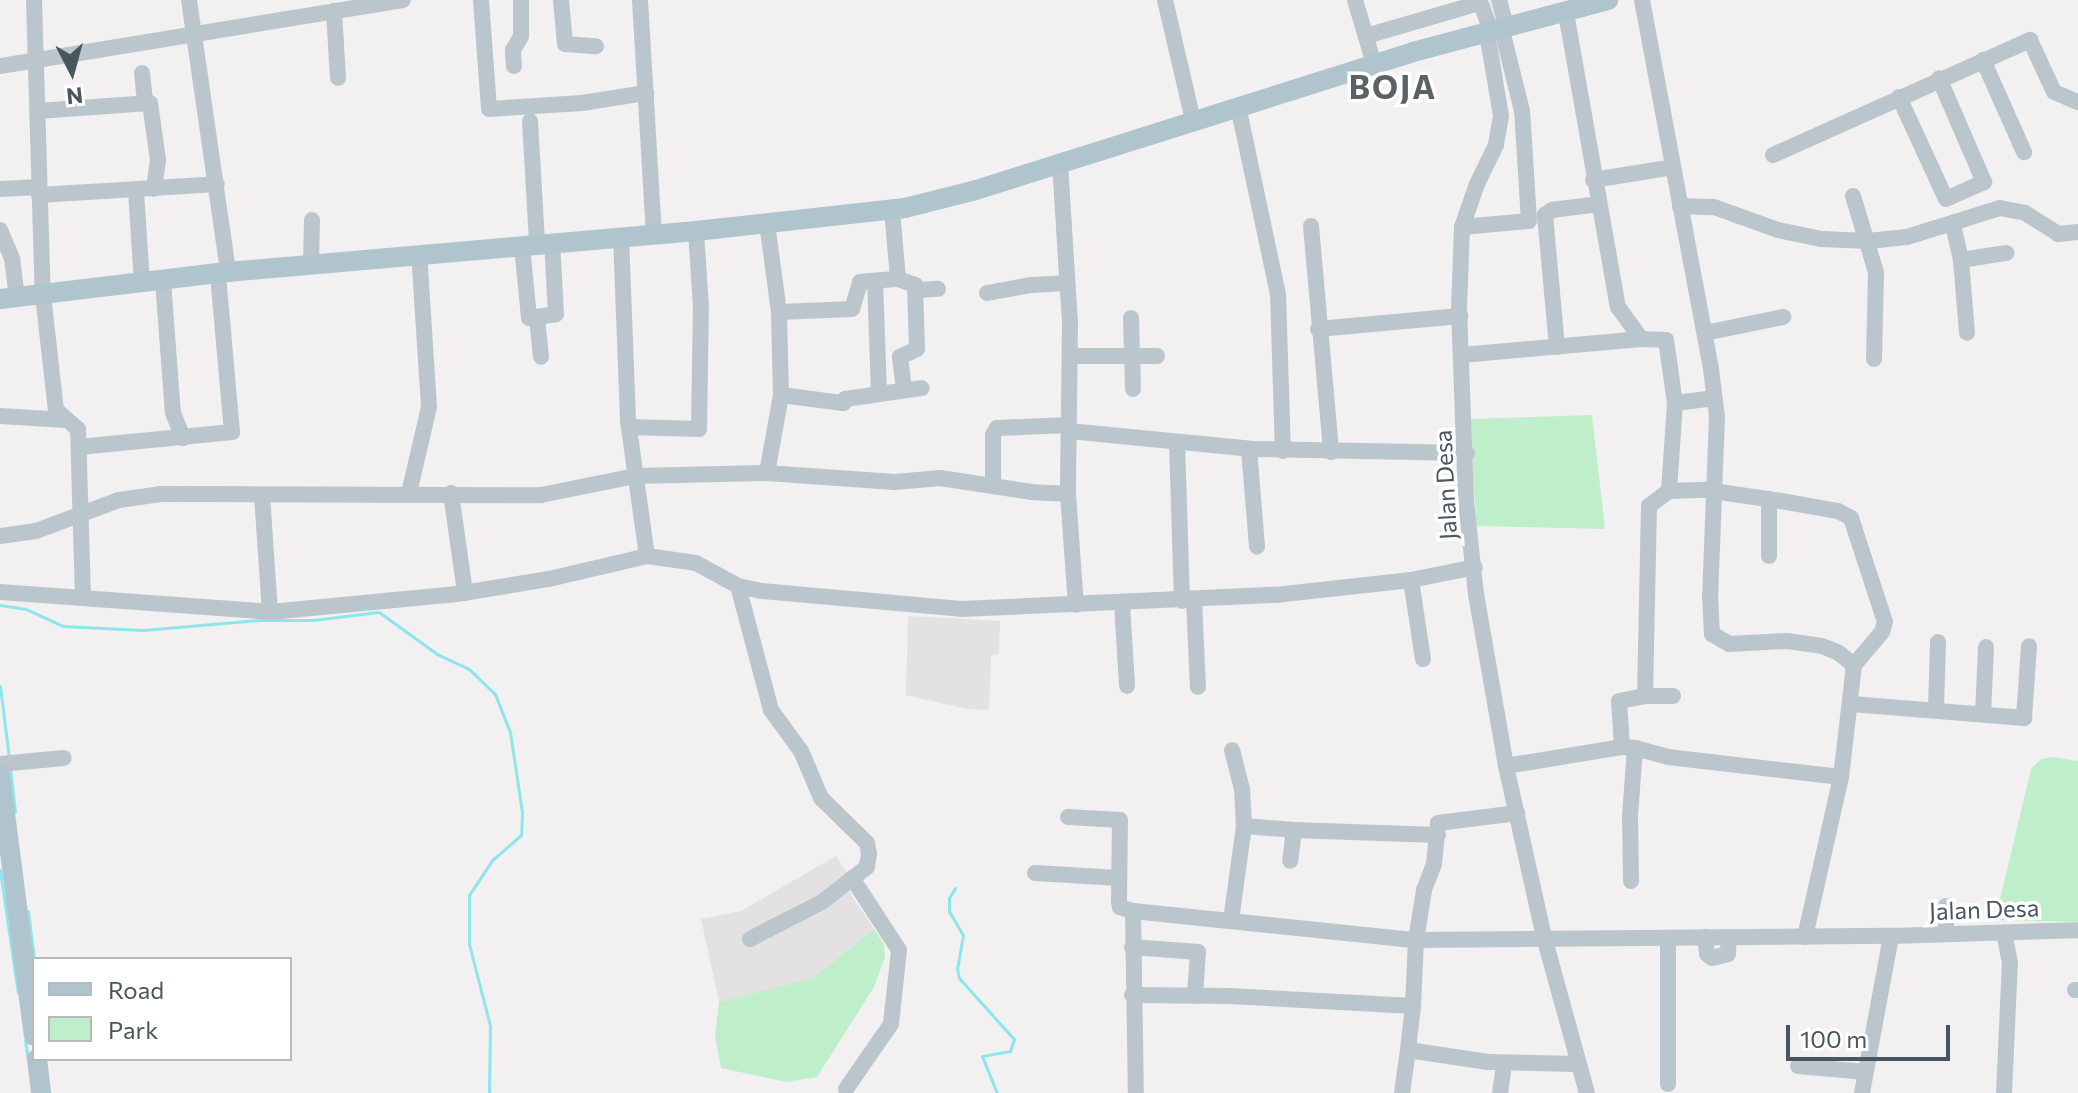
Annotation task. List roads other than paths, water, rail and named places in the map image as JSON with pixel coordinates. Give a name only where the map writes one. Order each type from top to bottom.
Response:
[{"type":"main road","points":[[8,298],[311,264],[696,231],[931,203],[1374,64],[1608,0]]},
{"type":"main road","points":[[0,775],[32,1021]]},
{"type":"main road","points":[[37,1061],[41,1093]]},
{"type":"street","points":[[34,0],[43,295],[56,410],[65,420]]},
{"type":"street","points":[[79,447],[229,434],[233,430],[217,184],[189,0]]},
{"type":"street","points":[[0,66],[336,7],[403,0]]},
{"type":"street","points":[[481,0],[489,109],[582,103],[646,93]]},
{"type":"street","points":[[514,66],[513,50],[521,36],[521,0]]},
{"type":"street","points":[[561,0],[565,44],[596,46]]},
{"type":"street","points":[[640,0],[654,235]]},
{"type":"street","points":[[1165,0],[1193,120]]},
{"type":"street","points":[[1355,0],[1374,64]]},
{"type":"street","points":[[1497,31],[1499,0]]},
{"type":"street","points":[[1642,0],[1715,398],[1710,596],[1716,639],[1729,644],[1772,641],[1822,646],[1839,653],[1854,665]]},
{"type":"street","points":[[1366,36],[1476,4],[1482,6],[1497,31],[1522,111],[1529,221],[1462,227]]},
{"type":"street","points":[[336,7],[338,78]]},
{"type":"street","points":[[1566,13],[1593,180],[1618,307],[1641,339]]},
{"type":"street","name":"Jalan Desa","points":[[1497,31],[1501,116],[1496,145],[1477,184],[1462,227],[1460,316],[1467,453],[1466,502],[1486,658],[1506,766],[1544,937],[1587,1093]]},
{"type":"street","points":[[1773,155],[1939,78],[2030,40],[2054,92],[2078,102]]},
{"type":"street","points":[[1983,60],[2024,152]]},
{"type":"street","points":[[142,73],[145,102]]},
{"type":"street","points":[[1899,97],[1946,199],[1984,182],[1939,78]]},
{"type":"street","points":[[38,111],[145,102],[152,107],[158,160],[154,189]]},
{"type":"street","points":[[1238,106],[1278,294],[1283,451]]},
{"type":"street","points":[[530,121],[537,244],[527,316],[537,317],[556,314],[537,244]]},
{"type":"street","points":[[1060,164],[1070,356],[1068,494],[1076,605]]},
{"type":"street","points":[[1593,180],[1673,167]]},
{"type":"street","points":[[0,189],[136,191],[217,184]]},
{"type":"street","points":[[136,191],[142,283]]},
{"type":"street","points":[[1853,196],[1868,241],[1877,296],[1874,359]]},
{"type":"street","points":[[1557,347],[1545,215],[1552,210],[1599,204]]},
{"type":"street","points":[[1680,206],[1714,207],[1797,235],[1868,241],[1953,225],[1985,211],[2005,208],[2030,215],[2051,232],[2078,232]]},
{"type":"street","points":[[892,210],[898,279]]},
{"type":"street","points":[[311,264],[312,220]]},
{"type":"street","points":[[767,223],[779,312],[781,395],[767,473]]},
{"type":"street","points":[[1953,225],[1961,260],[1967,333]]},
{"type":"street","points":[[1311,226],[1331,452]]},
{"type":"street","points":[[0,230],[12,258],[8,298]]},
{"type":"street","points":[[629,427],[699,429],[701,308],[696,231]]},
{"type":"street","points":[[621,237],[629,427],[647,556]]},
{"type":"street","points":[[1961,260],[2006,253]]},
{"type":"street","points":[[409,493],[429,407],[419,254]]},
{"type":"street","points":[[779,312],[852,309],[858,283],[898,279],[915,285],[917,349],[901,355],[904,390]]},
{"type":"street","points":[[163,281],[173,412],[183,438]]},
{"type":"street","points":[[875,281],[879,394]]},
{"type":"street","points":[[987,293],[1031,285],[1067,283]]},
{"type":"street","points":[[916,290],[938,289]]},
{"type":"street","points":[[1318,329],[1460,316]]},
{"type":"street","points":[[537,317],[541,357]]},
{"type":"street","points":[[1705,333],[1783,317]]},
{"type":"street","points":[[1131,318],[1133,389]]},
{"type":"street","points":[[1462,355],[1641,339],[1669,343],[1675,403],[1669,491]]},
{"type":"street","points":[[1070,356],[1157,356]]},
{"type":"street","points":[[781,395],[843,403],[845,399],[922,388]]},
{"type":"street","points":[[1675,403],[1715,398]]},
{"type":"street","points":[[0,416],[65,420],[77,425],[83,598]]},
{"type":"street","points":[[993,485],[993,435],[997,428],[1069,428],[1283,451],[1467,453]]},
{"type":"street","points":[[1177,442],[1188,601],[1198,687]]},
{"type":"street","points":[[1249,449],[1257,547]]},
{"type":"street","points":[[0,536],[36,531],[140,496],[541,495],[635,476],[767,473],[895,482],[940,478],[1031,492],[1068,494]]},
{"type":"street","points":[[1645,696],[1649,506],[1669,491],[1715,491],[1838,511],[1851,518],[1885,622],[1882,632],[1854,665],[1841,777],[1805,937]]},
{"type":"street","points":[[451,493],[465,593]]},
{"type":"street","points":[[262,495],[270,612]]},
{"type":"street","points":[[1769,499],[1769,556]]},
{"type":"street","points":[[0,592],[270,612],[465,593],[647,556],[696,563],[738,586],[761,591],[936,608],[1188,601],[1411,580],[1475,567]]},
{"type":"street","points":[[1411,580],[1423,659]]},
{"type":"street","points":[[738,586],[771,710],[801,751],[821,798],[867,843],[867,867],[822,902],[750,939]]},
{"type":"street","points":[[1122,604],[1127,686]]},
{"type":"street","points":[[1936,709],[1938,642]]},
{"type":"street","points":[[1851,704],[2025,718],[2029,646]]},
{"type":"street","points":[[1983,714],[1986,647]]},
{"type":"street","points":[[1631,881],[1628,748],[1620,700],[1673,696]]},
{"type":"street","points":[[1506,766],[1628,748],[1668,757],[1841,777]]},
{"type":"street","points":[[1231,920],[1244,826],[1242,789],[1232,750]]},
{"type":"street","points":[[0,764],[64,758]]},
{"type":"street","points":[[1402,1093],[1413,1006],[1416,940],[1440,820],[1517,813]]},
{"type":"street","points":[[1068,817],[1120,820],[1120,907],[1133,911],[1136,1093]]},
{"type":"street","points":[[1244,826],[1438,835]]},
{"type":"street","points":[[1290,861],[1294,830]]},
{"type":"street","points":[[1035,873],[1119,878]]},
{"type":"street","points":[[846,1089],[891,1024],[899,950],[852,878]]},
{"type":"street","points":[[1946,906],[1946,934]]},
{"type":"street","name":"Jalan Desa","points":[[1133,911],[1416,940],[1891,936],[2078,930]]},
{"type":"street","points":[[2004,933],[2010,963],[2004,1093]]},
{"type":"street","points":[[1862,1093],[1891,936]]},
{"type":"street","points":[[1668,939],[1668,1084]]},
{"type":"street","points":[[1132,947],[1198,952],[1195,996]]},
{"type":"street","points":[[1132,995],[1413,1006]]},
{"type":"street","points":[[1408,1050],[1504,1063],[1577,1064]]},
{"type":"street","points":[[1500,1093],[1504,1063]]},
{"type":"street","points":[[1798,1066],[1866,1072]]},
{"type":"waterway","points":[[0,605],[26,609],[63,626],[143,630],[260,620],[313,620],[379,612],[437,654],[469,669],[495,694],[510,732],[522,812],[521,835],[493,859],[469,895],[469,944],[490,1026],[489,1093]]},
{"type":"waterway","points":[[0,686],[9,758]]},
{"type":"waterway","points":[[10,768],[15,812]]},
{"type":"waterway","points":[[0,870],[18,993]]},
{"type":"waterway","points":[[955,888],[949,898],[949,911],[963,935],[957,968],[959,978],[1014,1039],[1010,1051],[982,1056],[997,1093]]},
{"type":"waterway","points":[[28,911],[34,957]]},
{"type":"waterway","points":[[25,1040],[28,1060]]},
{"type":"district","name":"BOJA","points":[[1393,86]]}]
